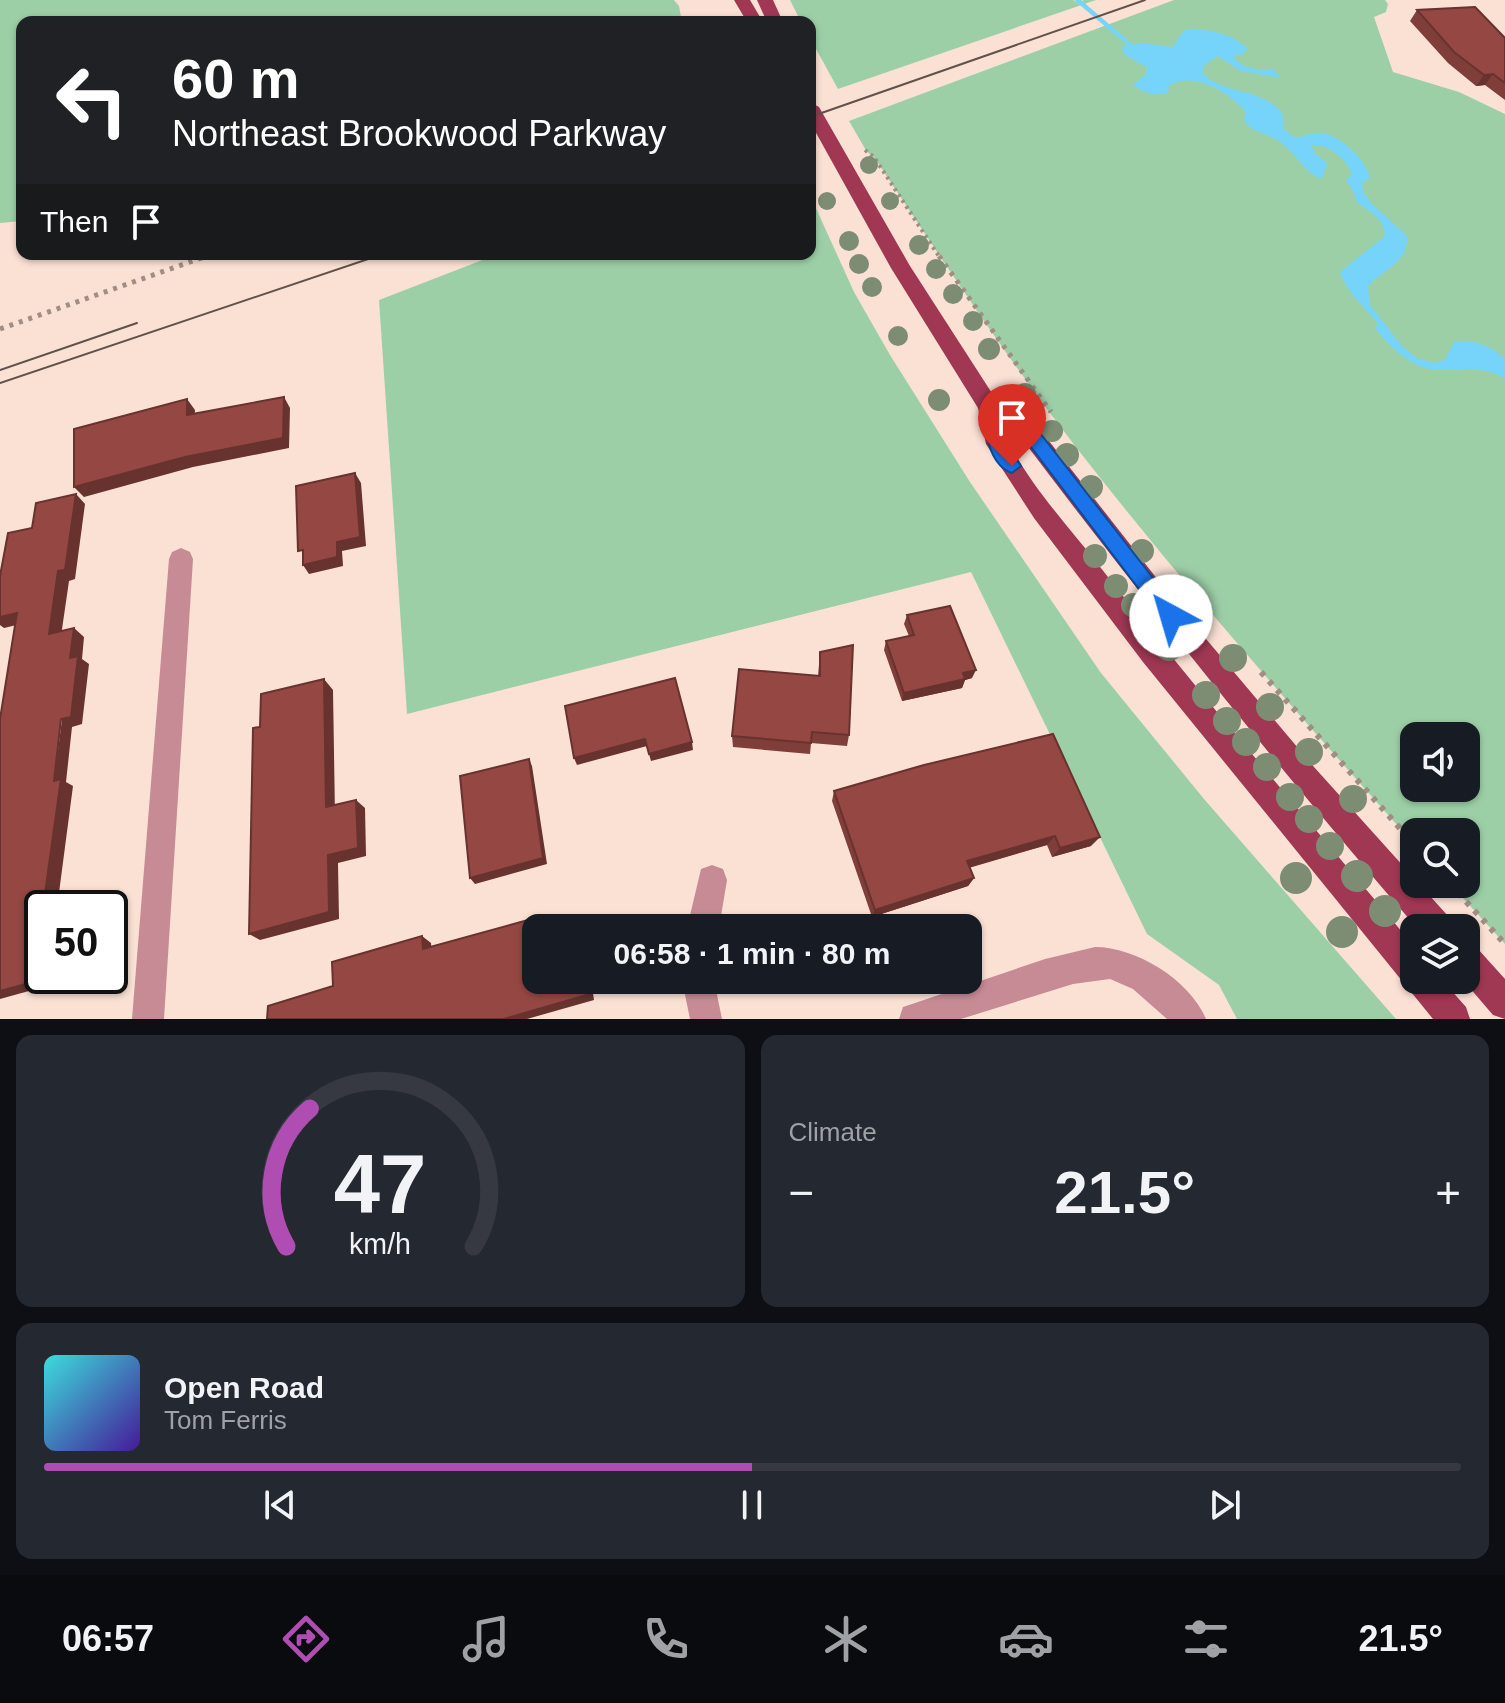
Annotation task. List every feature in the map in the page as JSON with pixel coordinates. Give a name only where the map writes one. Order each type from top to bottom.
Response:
[{"type":"main road","points":[[816,119],[937,328],[989,407],[997,444],[1042,511],[1209,724],[1400,954]]},
{"type":"main road","points":[[989,407],[1030,433],[1171,616],[1304,777],[1426,914]]},
{"type":"main road","points":[[1480,975],[1505,1003]]},
{"type":"main road","points":[[1433,994],[1454,1019]]},
{"type":"street","points":[[148,1019],[181,559]]},
{"type":"street","points":[[706,914],[712,880]]},
{"type":"street","points":[[915,1019],[1064,970],[1109,962],[1157,984],[1190,1019]]},
{"type":"street","points":[[701,994],[706,1019]]},
{"type":"path","points":[[863,146],[874,157],[957,283],[1059,423]]},
{"type":"path","points":[[0,329],[195,260]]},
{"type":"path","points":[[1258,669],[1400,828]]},
{"type":"path","points":[[1463,898],[1505,944]]},
{"type":"green space","points":[[0,0],[674,0],[679,6],[681,16],[16,16],[16,222],[0,223]]},
{"type":"green space","points":[[790,0],[1073,0],[1081,5],[1083,0],[1096,0],[838,89],[816,49],[816,16],[798,16]]},
{"type":"green space","points":[[1174,0],[1385,0],[1388,4],[1386,12],[1374,17],[1393,72],[1459,92],[1505,114],[1505,944],[1463,898],[1480,898],[1480,818],[1400,818],[1400,828],[1243,650],[1119,502],[1025,379],[874,157],[867,152],[849,121]]},
{"type":"green space","points":[[816,208],[854,292],[890,355],[970,482],[1101,673],[1204,799],[1396,1019],[1237,1019],[1219,985],[1147,934],[971,572],[407,714],[379,300],[482,260],[816,260]]},
{"type":"water","points":[[1184,30],[1216,32],[1236,40],[1248,49],[1243,54],[1233,55],[1241,64],[1250,68],[1273,69],[1281,78],[1241,71],[1217,56],[1205,65],[1202,72],[1210,79],[1272,103],[1282,112],[1284,129],[1295,138],[1314,133],[1327,134],[1343,143],[1364,164],[1370,178],[1362,183],[1364,193],[1407,236],[1407,245],[1400,259],[1368,286],[1370,305],[1402,346],[1417,358],[1434,363],[1445,360],[1454,342],[1481,344],[1505,359],[1505,379],[1488,371],[1436,370],[1419,366],[1401,355],[1380,334],[1375,327],[1378,324],[1351,293],[1340,272],[1385,236],[1384,229],[1375,216],[1356,201],[1346,180],[1352,174],[1336,153],[1311,145],[1328,164],[1321,179],[1308,171],[1283,144],[1251,127],[1244,120],[1246,112],[1221,91],[1189,81],[1169,86],[1168,93],[1158,94],[1145,92],[1133,85],[1148,68],[1125,55],[1121,47],[1140,43],[1173,47]]},
{"type":"building","points":[[1475,7],[1505,38],[1505,83],[1493,74],[1484,75],[1454,52],[1417,10]]},
{"type":"building","points":[[284,397],[283,438],[185,457],[74,487],[74,429],[187,399],[187,415]]},
{"type":"building","points":[[355,473],[360,537],[337,542],[337,557],[303,565],[303,550],[298,551],[296,486]]},
{"type":"building","points":[[76,494],[65,570],[58,571],[49,634],[74,628],[70,658],[78,656],[71,717],[61,719],[54,781],[61,779],[46,890],[24,890],[24,984],[0,991],[0,719],[17,613],[0,617],[0,576],[8,533],[32,528],[36,503]]},
{"type":"building","points":[[950,606],[976,670],[963,673],[965,679],[904,693],[886,641],[914,635],[907,615]]},
{"type":"building","points":[[853,645],[849,735],[812,732],[811,743],[732,736],[739,669],[820,676],[820,652]]},
{"type":"building","points":[[675,678],[692,742],[649,754],[645,739],[574,758],[565,706]]},
{"type":"building","points":[[324,679],[326,807],[356,800],[358,848],[328,855],[329,912],[249,934],[253,728],[260,727],[261,694]]},
{"type":"building","points":[[1053,734],[1100,837],[1060,848],[1055,836],[967,861],[974,878],[875,910],[834,791],[924,765]]},
{"type":"building","points":[[529,759],[543,858],[470,878],[460,776]]},
{"type":"building","points":[[522,922],[522,994],[590,994],[504,1019],[267,1019],[268,1006],[333,986],[332,962],[422,936],[423,949]]},
{"type":"waterway","points":[[1077,0],[1136,50]]},
{"type":"tram line","points":[[816,115],[1145,0]]},
{"type":"tram line","points":[[0,383],[365,260]]},
{"type":"tram line","points":[[0,370],[137,323]]},
{"type":"route","points":[[1012,466],[997,444],[989,407],[1030,433],[1171,616]]}]
